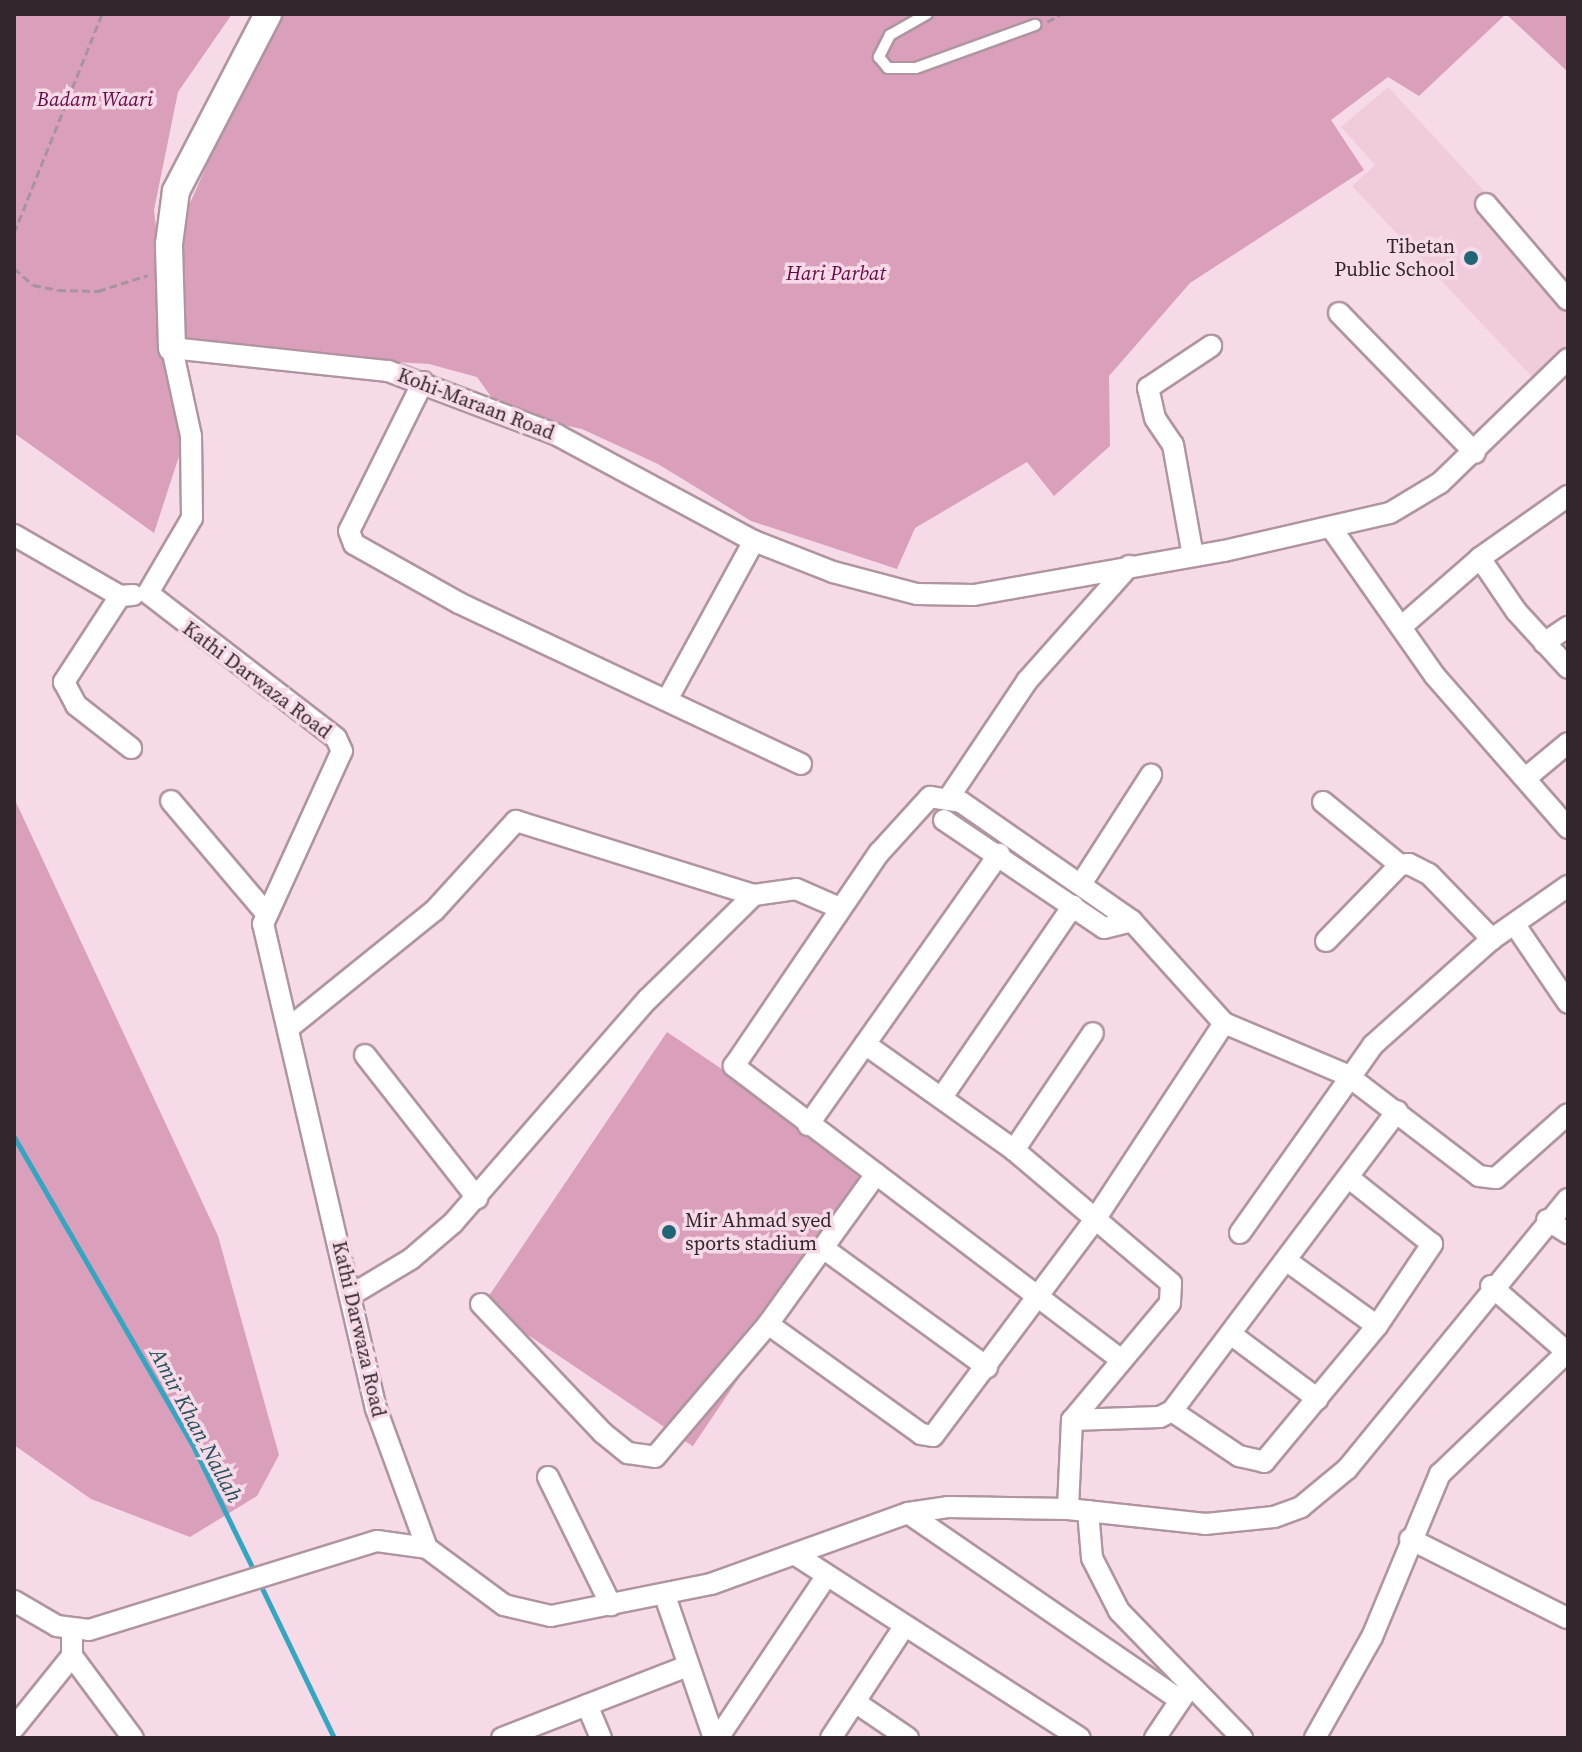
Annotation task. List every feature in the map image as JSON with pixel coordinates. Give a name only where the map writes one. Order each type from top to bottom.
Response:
[{"type":"street","points":[[14,535],[120,596],[148,593],[192,518],[191,436],[172,348],[169,265],[176,191],[268,14]]},
{"type":"street","points":[[1486,204],[1568,300]]},
{"type":"street","points":[[1339,313],[1475,453]]},
{"type":"street","points":[[1193,556],[1173,445],[1155,418],[1148,388],[1211,346]]},
{"type":"street","name":"Kohi-Maraan Road","points":[[172,348],[362,364],[423,382],[557,435],[754,541],[833,572],[917,594],[974,595],[1332,529],[1390,513],[1475,453],[1565,371]]},
{"type":"street","points":[[423,382],[349,531],[354,544],[459,603],[668,698],[801,764]]},
{"type":"street","points":[[1401,627],[1480,558],[1568,496]]},
{"type":"street","points":[[1332,529],[1466,713],[1527,777],[1568,828]]},
{"type":"street","points":[[668,698],[754,541]]},
{"type":"street","points":[[1480,558],[1544,643],[1568,668]]},
{"type":"street","points":[[948,799],[1027,681],[1129,566]]},
{"type":"street","name":"Kathi Darwaza Road","points":[[148,593],[336,738],[342,751],[265,912],[265,940],[290,1027],[376,1409],[427,1548]]},
{"type":"street","points":[[120,596],[64,682],[76,705],[131,748]]},
{"type":"street","points":[[1544,643],[1568,627]]},
{"type":"street","points":[[1527,777],[1568,743]]},
{"type":"street","points":[[1081,884],[1151,775]]},
{"type":"street","points":[[1120,1359],[1041,1294],[808,1125],[734,1066],[840,908],[917,806],[930,797],[948,799],[1081,884],[1132,921],[1224,1023],[1347,1075],[1489,1180],[1568,1114]]},
{"type":"street","points":[[171,801],[265,912]]},
{"type":"street","points":[[1323,802],[1400,865],[1429,874],[1492,939]]},
{"type":"street","points":[[944,820],[1109,930],[1132,921]]},
{"type":"street","points":[[290,1027],[434,911],[502,830],[516,821],[754,895],[796,889],[840,908]]},
{"type":"street","points":[[808,1125],[999,854]]},
{"type":"street","points":[[1326,941],[1400,865]]},
{"type":"street","points":[[1240,1233],[1347,1075],[1418,1000],[1492,939],[1566,892]]},
{"type":"street","points":[[351,1295],[411,1259],[477,1198],[609,1040],[754,895]]},
{"type":"street","points":[[942,1097],[1073,906]]},
{"type":"street","points":[[1515,925],[1568,1003]]},
{"type":"street","points":[[768,1324],[927,1437],[938,1433],[1096,1218],[1224,1023]]},
{"type":"street","points":[[1014,1150],[1093,1033]]},
{"type":"street","points":[[865,1044],[1014,1150],[1171,1283],[1173,1292],[1072,1420],[1078,1510],[1092,1558],[1119,1611],[1184,1694]]},
{"type":"street","points":[[365,1055],[477,1198]]},
{"type":"street","points":[[1072,1420],[1160,1417],[1172,1411],[1397,1111]]},
{"type":"street","points":[[481,1304],[603,1433],[646,1460],[666,1450],[768,1324],[876,1174]]},
{"type":"street","points":[[1172,1411],[1239,1456],[1264,1462],[1377,1326],[1432,1244],[1349,1178]]},
{"type":"street","points":[[14,1601],[72,1631],[106,1627],[194,1593],[311,1557],[377,1541],[427,1548],[480,1591],[527,1614],[571,1615],[665,1596],[799,1557],[908,1513],[948,1507],[1078,1510],[1205,1524],[1274,1517],[1301,1507],[1367,1447],[1491,1286],[1568,1199]]},
{"type":"street","points":[[1547,1220],[1568,1233]]},
{"type":"street","points":[[823,1248],[987,1367]]},
{"type":"street","points":[[1287,1261],[1377,1326]]},
{"type":"street","points":[[1315,1738],[1372,1637],[1410,1539],[1440,1474],[1567,1352],[1491,1286]]},
{"type":"street","points":[[1232,1335],[1318,1399]]},
{"type":"street","points":[[548,1477],[611,1605]]},
{"type":"street","points":[[908,1513],[1184,1694],[1242,1738]]},
{"type":"street","points":[[1410,1539],[1567,1618]]},
{"type":"street","points":[[799,1557],[825,1578],[904,1627],[1053,1731],[1080,1738]]},
{"type":"street","points":[[716,1738],[825,1578]]},
{"type":"street","points":[[665,1596],[685,1667],[716,1738]]},
{"type":"street","points":[[831,1738],[904,1627]]},
{"type":"street","points":[[72,1631],[72,1656],[133,1738]]},
{"type":"street","points":[[14,1728],[72,1656]]},
{"type":"street","points":[[502,1738],[685,1667]]},
{"type":"street","points":[[1155,1738],[1184,1694]]},
{"type":"street","points":[[855,1702],[908,1738]]},
{"type":"street","points":[[587,1705],[601,1738]]},
{"type":"lane","points":[[927,14],[890,35],[879,57],[888,68],[916,68],[1035,25]]},
{"type":"path","points":[[14,233],[102,14]]},
{"type":"path","points":[[14,268],[33,285],[98,291],[169,265]]},
{"type":"shaded area","name":"Tibetan Public School","points":[[1388,87],[1487,194],[1476,205],[1568,311],[1568,352],[1536,381],[1352,186],[1375,165],[1341,127]]},
{"type":"green space","name":"Badam Waari","points":[[14,14],[232,14],[178,92],[154,210],[181,450],[154,533],[14,433]]},
{"type":"green space","name":"Hari Parbat","points":[[274,14],[1506,14],[1419,96],[1388,77],[1331,120],[1364,170],[1190,283],[1109,376],[1110,446],[1054,496],[1027,462],[915,528],[897,569],[751,521],[658,464],[582,429],[502,412],[477,377],[429,364],[172,348],[186,212]]},
{"type":"green space","points":[[1506,14],[1568,14],[1568,72]]},
{"type":"green space","points":[[14,798],[218,1236],[279,1455],[257,1496],[190,1537],[91,1499],[14,1445]]},
{"type":"green space","name":"Mir Ahmad syed sports stadium","points":[[667,1032],[877,1173],[693,1446],[483,1305]]},
{"type":"waterway","name":"Amir Khan Nallah","points":[[14,1137],[194,1448],[255,1573]]},
{"type":"waterway","name":"Amir Khan Nallah","points":[[259,1582],[334,1738]]},
{"type":"place","name":"Tibetan Public School","points":[[1471,258]]},
{"type":"place","name":"Mir Ahmad syed sports stadium","points":[[669,1232]]}]
